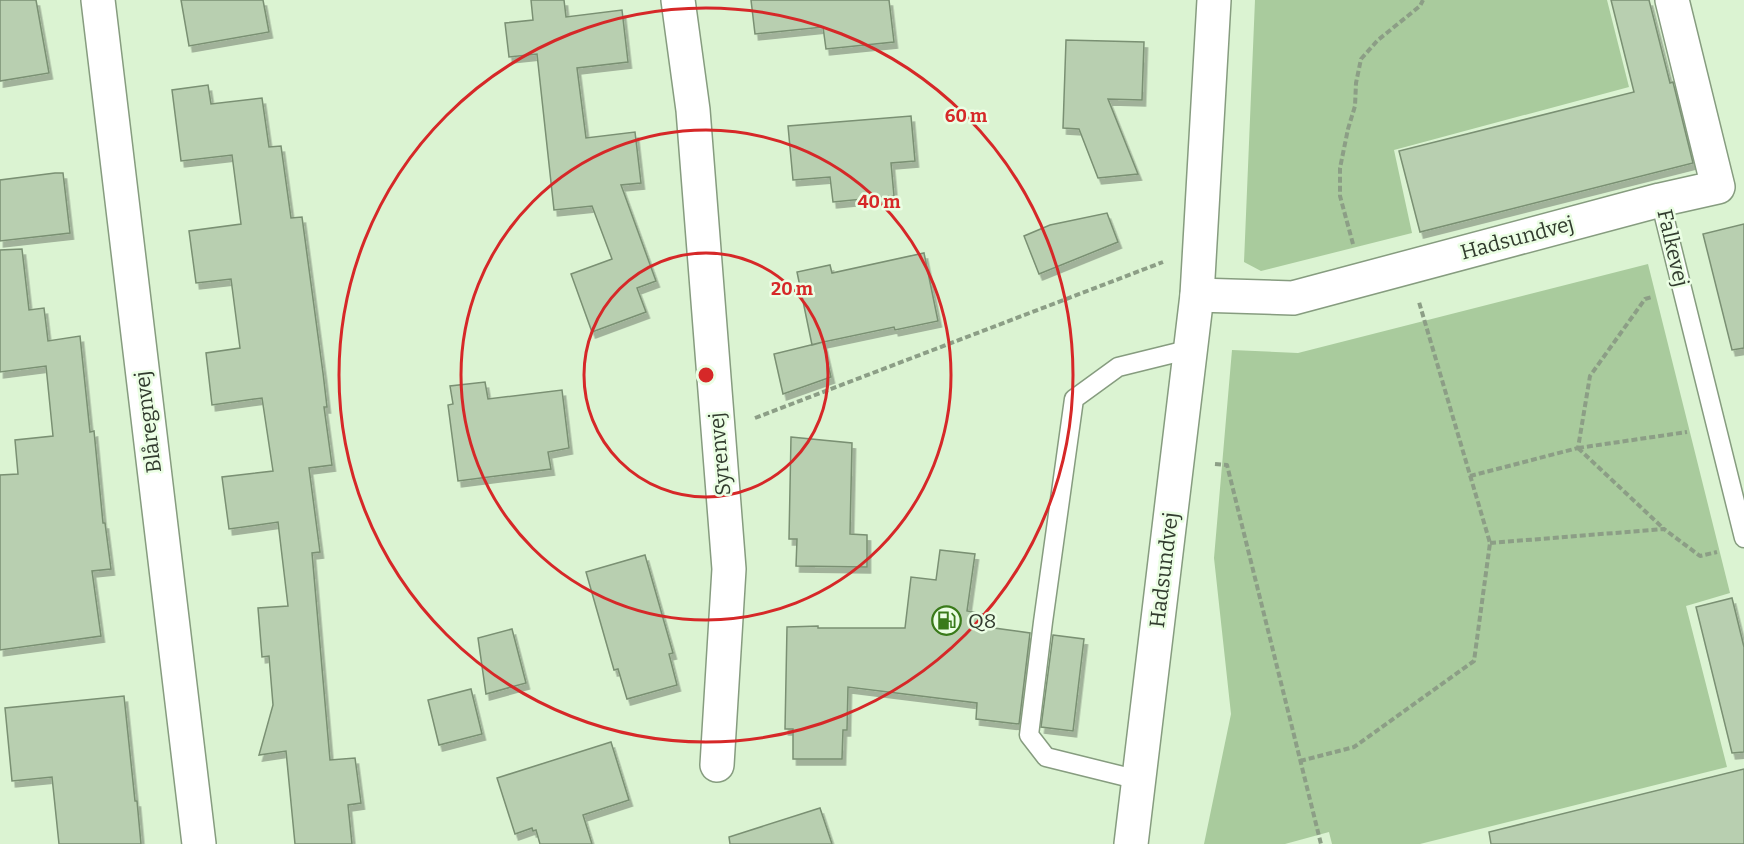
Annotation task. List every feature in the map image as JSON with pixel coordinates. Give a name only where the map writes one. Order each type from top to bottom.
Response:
[{"type":"street","name":"Blåregnvej","points":[[98,0],[199,844]]},
{"type":"street","name":"Syrenvej","points":[[678,0],[693,110],[729,569],[717,765]]},
{"type":"street","name":"Hadsundvej","points":[[1131,844],[1197,296],[1214,0]]},
{"type":"street","name":"Falkevej","points":[[1660,200],[1718,187],[1672,0]]},
{"type":"street","name":"Hadsundvej","points":[[1197,296],[1293,297],[1660,200]]},
{"type":"lane","name":"Falkevej","points":[[1660,200],[1744,538]]},
{"type":"lane","points":[[1139,780],[1046,757],[1029,735],[1074,399],[1118,367],[1191,349]]},
{"type":"path","points":[[1362,279],[1340,196],[1340,168],[1355,106],[1356,83],[1361,59],[1378,40],[1420,6],[1423,0]]},
{"type":"path","points":[[718,432],[1200,248]]},
{"type":"path","points":[[1300,761],[1354,747],[1474,661],[1490,543],[1408,267]]},
{"type":"path","points":[[1578,448],[1590,376],[1645,299],[1682,290]]},
{"type":"path","points":[[1470,476],[1578,448],[1717,428]]},
{"type":"path","points":[[1578,448],[1664,529],[1700,556],[1722,550]]},
{"type":"path","points":[[1177,460],[1227,465],[1320,844]]},
{"type":"path","points":[[1490,543],[1664,529]]},
{"type":"green space","points":[[1255,0],[1607,0],[1629,87],[1394,150],[1412,233],[1261,271],[1244,262]]},
{"type":"green space","points":[[1648,264],[1730,593],[1686,606],[1727,767],[1420,844],[1332,844],[1329,832],[1285,844],[1204,844],[1231,714],[1214,558],[1232,350],[1298,353]]},
{"type":"building","points":[[0,0],[36,0],[49,73],[0,81]]},
{"type":"building","points":[[181,0],[263,0],[269,32],[189,46]]},
{"type":"building","points":[[531,0],[564,0],[566,17],[622,10],[628,62],[577,68],[586,138],[635,132],[641,183],[621,185],[656,281],[637,288],[646,312],[592,332],[571,274],[612,259],[592,206],[554,210],[537,54],[509,57],[505,23],[533,20]]},
{"type":"building","points":[[751,0],[889,0],[894,42],[826,49],[823,27],[755,34]]},
{"type":"building","points":[[1611,0],[1649,0],[1670,83],[1673,82],[1693,163],[1420,232],[1399,151],[1634,92]]},
{"type":"building","points":[[1066,40],[1144,42],[1142,100],[1108,99],[1138,174],[1098,178],[1079,129],[1063,128]]},
{"type":"building","points":[[208,85],[211,104],[262,98],[269,147],[281,146],[291,218],[302,217],[323,373],[327,407],[324,407],[332,465],[309,468],[320,552],[312,553],[330,760],[355,758],[361,803],[348,805],[352,844],[295,844],[286,751],[259,755],[273,705],[269,656],[262,657],[258,608],[288,606],[278,522],[229,529],[222,477],[273,471],[262,398],[212,405],[206,353],[240,348],[231,279],[196,283],[189,231],[241,224],[232,155],[181,161],[172,90]]},
{"type":"building","points":[[911,116],[915,161],[891,163],[894,196],[833,202],[830,177],[793,180],[788,126]]},
{"type":"building","points":[[63,173],[70,233],[0,241],[0,180]]},
{"type":"building","points":[[1107,213],[1118,242],[1039,274],[1024,236],[1050,225]]},
{"type":"building","points":[[1744,224],[1744,348],[1732,350],[1703,234]]},
{"type":"building","points":[[22,249],[29,310],[44,308],[48,341],[80,336],[90,432],[94,431],[103,523],[105,523],[111,569],[92,571],[101,636],[0,650],[0,475],[18,474],[15,440],[53,436],[46,366],[0,372],[0,250]]},
{"type":"building","points":[[924,253],[938,321],[895,330],[894,327],[823,342],[831,377],[783,394],[774,354],[812,345],[797,272],[830,265],[832,273]]},
{"type":"building","points":[[485,382],[488,399],[562,390],[569,448],[548,452],[551,469],[458,481],[448,405],[453,404],[450,386]]},
{"type":"building","points":[[791,437],[852,443],[850,534],[867,535],[867,567],[796,566],[797,539],[789,539]]},
{"type":"building","points":[[940,550],[975,554],[967,611],[989,615],[987,627],[1030,633],[1019,724],[976,719],[977,703],[848,687],[847,730],[843,730],[842,759],[793,759],[793,729],[785,729],[787,627],[905,628],[911,577],[936,580]]},
{"type":"building","points":[[645,555],[673,653],[669,654],[677,685],[627,699],[618,669],[614,670],[586,572]]},
{"type":"building","points":[[1732,598],[1744,647],[1744,752],[1732,753],[1696,607]]},
{"type":"building","points":[[512,629],[526,683],[486,694],[478,638]]},
{"type":"building","points":[[1053,635],[1084,639],[1073,731],[1041,727]]},
{"type":"building","points":[[471,689],[482,734],[439,745],[428,700]]},
{"type":"building","points":[[124,696],[141,844],[59,844],[52,777],[12,781],[5,708]]},
{"type":"building","points":[[611,742],[629,800],[583,815],[592,844],[540,844],[536,830],[533,831],[532,828],[515,834],[497,778]]},
{"type":"building","points":[[1744,769],[1744,844],[1491,844],[1489,832]]},
{"type":"building","points":[[820,808],[832,844],[730,844],[729,837]]},
{"type":"place","name":"Q8","points":[[947,621]]}]
